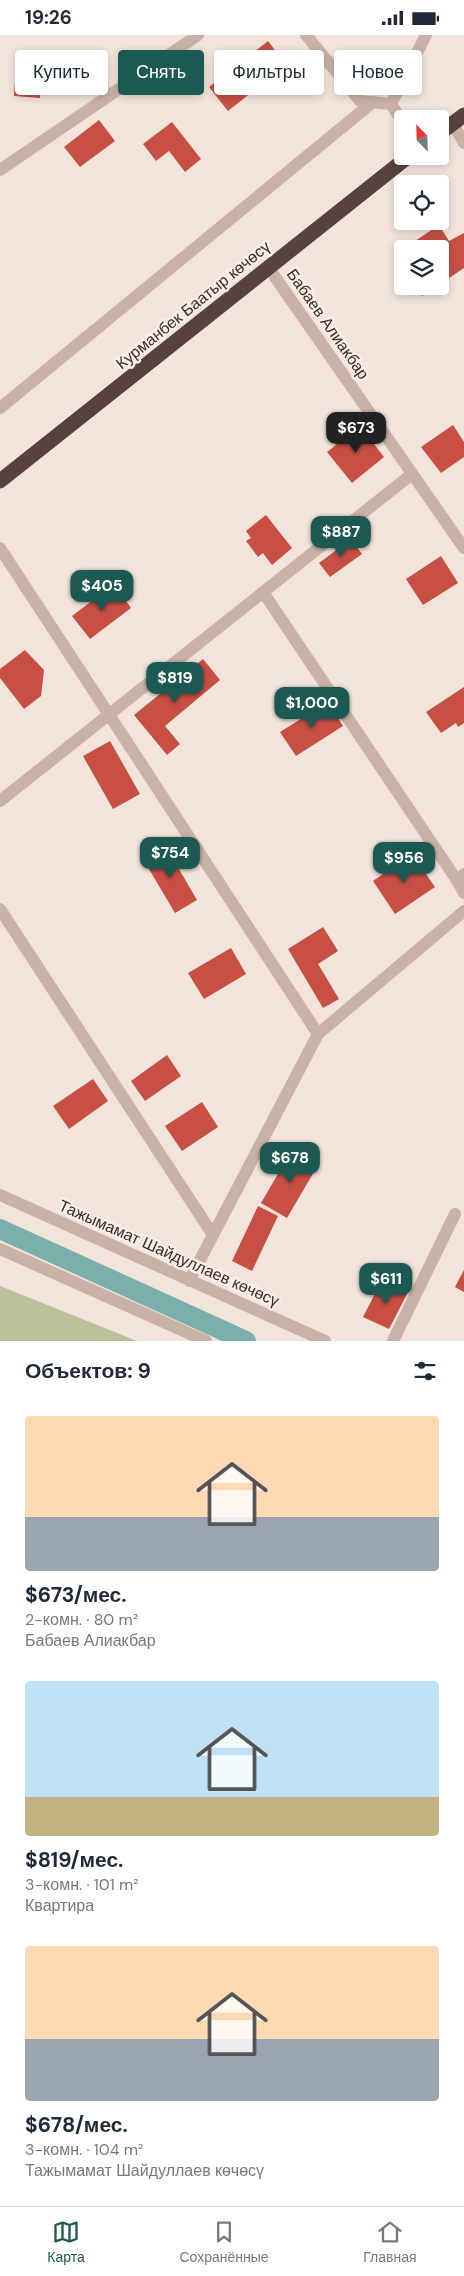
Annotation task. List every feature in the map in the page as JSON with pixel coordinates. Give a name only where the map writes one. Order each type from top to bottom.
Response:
[{"type":"highway","name":"Курманбек Баатыр көчөсү","points":[[0,481],[398,165]]},
{"type":"street","points":[[0,170],[198,35]]},
{"type":"street","points":[[306,35],[360,101],[391,104]]},
{"type":"street","points":[[391,104],[426,35]]},
{"type":"street","points":[[0,408],[373,102]]},
{"type":"street","points":[[391,104],[395,110]]},
{"type":"street","points":[[458,120],[464,143]]},
{"type":"street","name":"Бабаев Алиакбар","points":[[268,267],[464,548]]},
{"type":"street","points":[[0,801],[412,474]]},
{"type":"street","points":[[0,548],[318,1034]]},
{"type":"street","points":[[263,592],[462,883]]},
{"type":"street","points":[[0,909],[213,1235]]},
{"type":"street","points":[[189,1281],[318,1034],[464,911]]},
{"type":"street","name":"Тажымамат Шайдуллаев көчөсү","points":[[0,1195],[325,1341]]},
{"type":"street","points":[[393,1341],[455,1214]]},
{"type":"street","points":[[0,1249],[206,1341]]},
{"type":"green space","points":[[0,1286],[137,1341],[0,1341]]},
{"type":"building","points":[[268,41],[275,50],[256,50]]},
{"type":"building","points":[[15,82],[15,95],[40,95],[40,98],[14,96]]},
{"type":"building","points":[[214,83],[214,93],[209,87]]},
{"type":"building","points":[[215,95],[248,95],[228,111]]},
{"type":"building","points":[[99,120],[115,141],[80,167],[64,147]]},
{"type":"building","points":[[172,122],[201,159],[185,172],[169,151],[156,161],[143,144]]},
{"type":"building","points":[[432,230],[442,230],[448,240],[416,240]]},
{"type":"building","points":[[464,233],[464,268],[449,278],[449,241]]},
{"type":"building","points":[[453,425],[464,442],[464,457],[441,473],[421,447]]},
{"type":"building","points":[[360,426],[384,457],[352,483],[327,452]]},
{"type":"building","points":[[266,515],[292,548],[272,565],[263,553],[258,557],[246,541],[251,538],[246,531]]},
{"type":"building","points":[[351,539],[362,554],[330,577],[319,563]]},
{"type":"building","points":[[441,556],[458,583],[423,605],[406,579]]},
{"type":"building","points":[[114,584],[131,608],[90,639],[72,616]]},
{"type":"building","points":[[25,650],[44,670],[41,696],[24,709],[0,678],[0,669]]},
{"type":"building","points":[[203,659],[220,680],[165,726],[180,744],[167,755],[134,715]]},
{"type":"building","points":[[464,687],[464,723],[458,727],[456,723],[441,733],[426,712]]},
{"type":"building","points":[[328,702],[343,726],[296,756],[280,732]]},
{"type":"building","points":[[110,741],[140,794],[113,809],[83,756]]},
{"type":"building","points":[[165,845],[197,900],[175,913],[143,859]]},
{"type":"building","points":[[412,854],[435,887],[395,914],[373,881]]},
{"type":"building","points":[[323,927],[338,951],[318,964],[339,999],[323,1008],[288,949]]},
{"type":"building","points":[[231,948],[246,974],[204,999],[188,973]]},
{"type":"building","points":[[167,1055],[181,1076],[145,1101],[131,1081]]},
{"type":"building","points":[[93,1079],[108,1101],[69,1129],[53,1106]]},
{"type":"building","points":[[202,1102],[218,1127],[182,1151],[165,1126]]},
{"type":"building","points":[[292,1150],[318,1165],[287,1218],[261,1203]]},
{"type":"building","points":[[258,1206],[278,1216],[252,1271],[232,1261]]},
{"type":"building","points":[[464,1270],[464,1292],[455,1287]]},
{"type":"building","points":[[382,1280],[408,1292],[389,1329],[363,1317]]},
{"type":"waterway","points":[[0,1229],[246,1341]]}]
